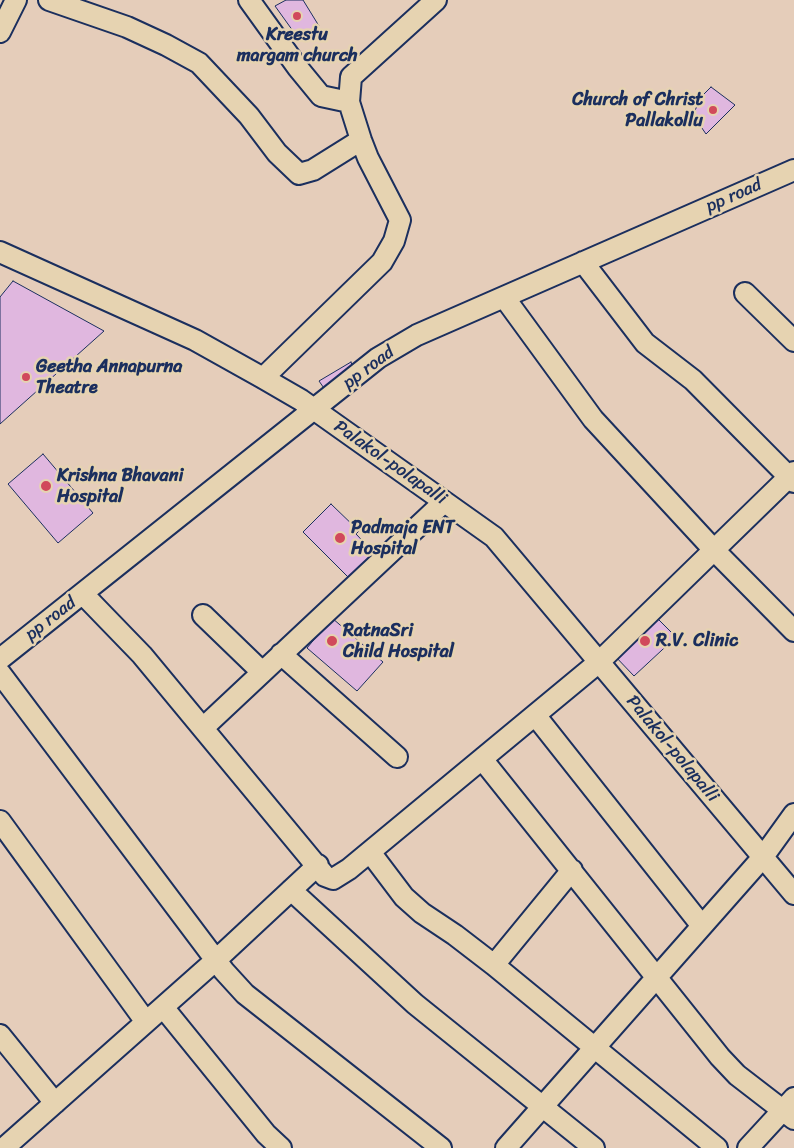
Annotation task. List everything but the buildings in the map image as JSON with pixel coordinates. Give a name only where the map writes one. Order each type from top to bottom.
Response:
[{"type":"street","points":[[0,32],[16,0]]},
{"type":"street","points":[[49,0],[127,27],[166,44],[199,63],[249,116],[277,153],[299,174],[313,170],[361,140]]},
{"type":"street","points":[[249,0],[298,68],[321,96],[349,102]]},
{"type":"street","points":[[263,378],[382,262],[394,241],[400,220],[368,158],[361,140],[349,102],[351,77],[436,0]]},
{"type":"street","name":"pp road","points":[[0,660],[378,358],[409,339],[583,262],[791,176]]},
{"type":"street","name":"Palakol-polapalli","points":[[0,252],[195,340],[263,378],[315,410],[494,538],[794,894]]},
{"type":"street","points":[[83,594],[142,655],[326,876],[333,879],[370,852],[599,662],[792,477],[693,380],[644,343],[583,262]]},
{"type":"street","points":[[745,293],[794,341]]},
{"type":"street","points":[[504,296],[593,419],[714,550],[794,631]]},
{"type":"street","points":[[203,728],[444,502]]},
{"type":"street","points":[[203,615],[262,672]]},
{"type":"street","points":[[281,654],[397,757]]},
{"type":"street","points":[[0,673],[216,960],[245,994],[441,1148]]},
{"type":"street","points":[[535,715],[702,926]]},
{"type":"street","points":[[482,759],[658,976],[720,1057],[737,1075],[790,1108],[748,1148]]},
{"type":"street","points":[[506,1148],[763,857],[794,814]]},
{"type":"street","points":[[0,821],[146,1022]]},
{"type":"street","points":[[370,852],[404,897],[422,914],[456,935],[494,965],[717,1148]]},
{"type":"street","points":[[4,1148],[164,1007],[318,865]]},
{"type":"street","points":[[494,965],[572,870]]},
{"type":"street","points":[[291,890],[415,1004],[594,1148]]},
{"type":"street","points":[[164,1007],[266,1134],[282,1148]]},
{"type":"street","points":[[0,1035],[55,1103]]},
{"type":"place","name":"Kreestu margam church","points":[[297,16]]},
{"type":"place","name":"Church of Christ Pallakollu","points":[[713,110]]},
{"type":"place","name":"Geetha Annapurna Theatre","points":[[26,377]]},
{"type":"place","name":"Krishna Bhavani Hospital","points":[[46,486]]},
{"type":"place","name":"Padmaja ENT Hospital","points":[[340,538]]},
{"type":"place","name":"RatnaSri Child Hospital","points":[[332,641]]},
{"type":"place","name":"R.V. Clinic","points":[[645,641]]}]
